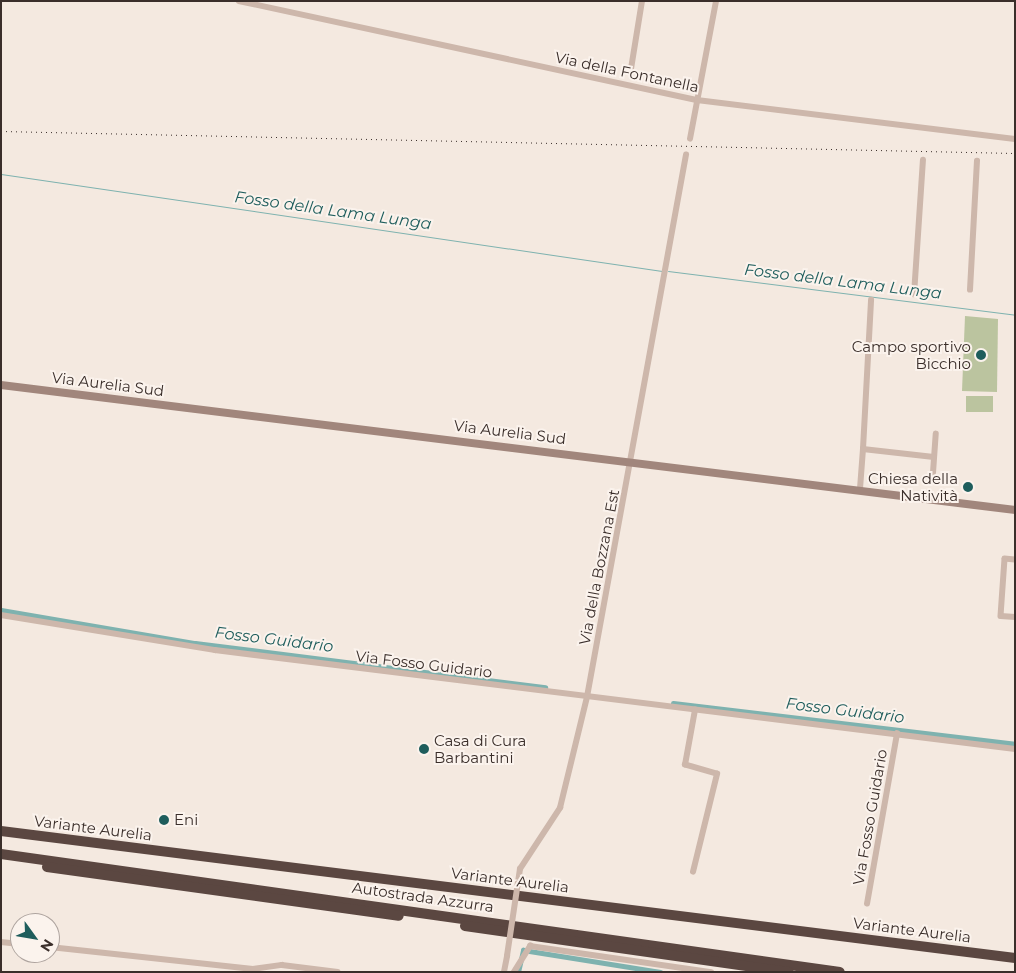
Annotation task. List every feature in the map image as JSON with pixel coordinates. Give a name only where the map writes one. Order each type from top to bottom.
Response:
[{"type":"highway","name":"Variante Aurelia","points":[[1,826],[1015,952]]},
{"type":"highway","name":"Variante Aurelia","points":[[1,831],[1015,958]]},
{"type":"highway","name":"Autostrada Azzurra","points":[[1,854],[840,972]]},
{"type":"highway","name":"Autostrada Azzurra","points":[[1,861],[789,972]]},
{"type":"main road","name":"Via Aurelia Sud","points":[[1,385],[860,489],[1015,510]]},
{"type":"street","name":"Via della Fontanella","points":[[239,1],[697,100],[1015,139]]},
{"type":"street","points":[[631,69],[642,1]]},
{"type":"street","points":[[690,139],[716,1]]},
{"type":"street","name":"Via della Bozzana Est","points":[[504,972],[520,869],[560,808],[587,697],[686,155]]},
{"type":"street","points":[[914,295],[923,160]]},
{"type":"street","points":[[970,290],[977,161]]},
{"type":"street","points":[[860,489],[871,300]]},
{"type":"street","points":[[933,473],[936,434]]},
{"type":"street","points":[[863,449],[934,458]]},
{"type":"street","points":[[1015,560],[1005,559],[1001,616],[1015,617]]},
{"type":"street","name":"Via Fosso Guidario","points":[[1,615],[214,650],[1015,748]]},
{"type":"street","points":[[693,872],[717,774],[684,765],[696,710]]},
{"type":"street","name":"Via Fosso Guidario","points":[[867,904],[897,734]]},
{"type":"street","points":[[60,948],[253,969],[275,966],[338,972]]},
{"type":"street","points":[[514,972],[526,950],[711,972]]},
{"type":"street","points":[[275,966],[284,972]]},
{"type":"green space","name":"Campo sportivo Bicchio","points":[[965,316],[998,319],[997,392],[962,391]]},
{"type":"green space","points":[[966,396],[993,396],[993,412],[966,412]]},
{"type":"waterway","name":"Fosso della Lama Lunga","points":[[1,174],[662,271]]},
{"type":"waterway","name":"Fosso della Lama Lunga","points":[[668,271],[1015,315]]},
{"type":"waterway","name":"Fosso Guidario","points":[[1,610],[195,643],[545,687]]},
{"type":"waterway","name":"Fosso Guidario","points":[[673,703],[1015,744]]},
{"type":"waterway","points":[[518,972],[523,950],[660,972]]},
{"type":"railway","points":[[1,131],[1015,153]]},
{"type":"place","name":"Campo sportivo Bicchio","points":[[981,355]]},
{"type":"place","name":"Chiesa della Natività","points":[[968,487]]},
{"type":"place","name":"Casa di Cura Barbantini","points":[[424,749]]},
{"type":"place","name":"Eni","points":[[164,820]]}]
